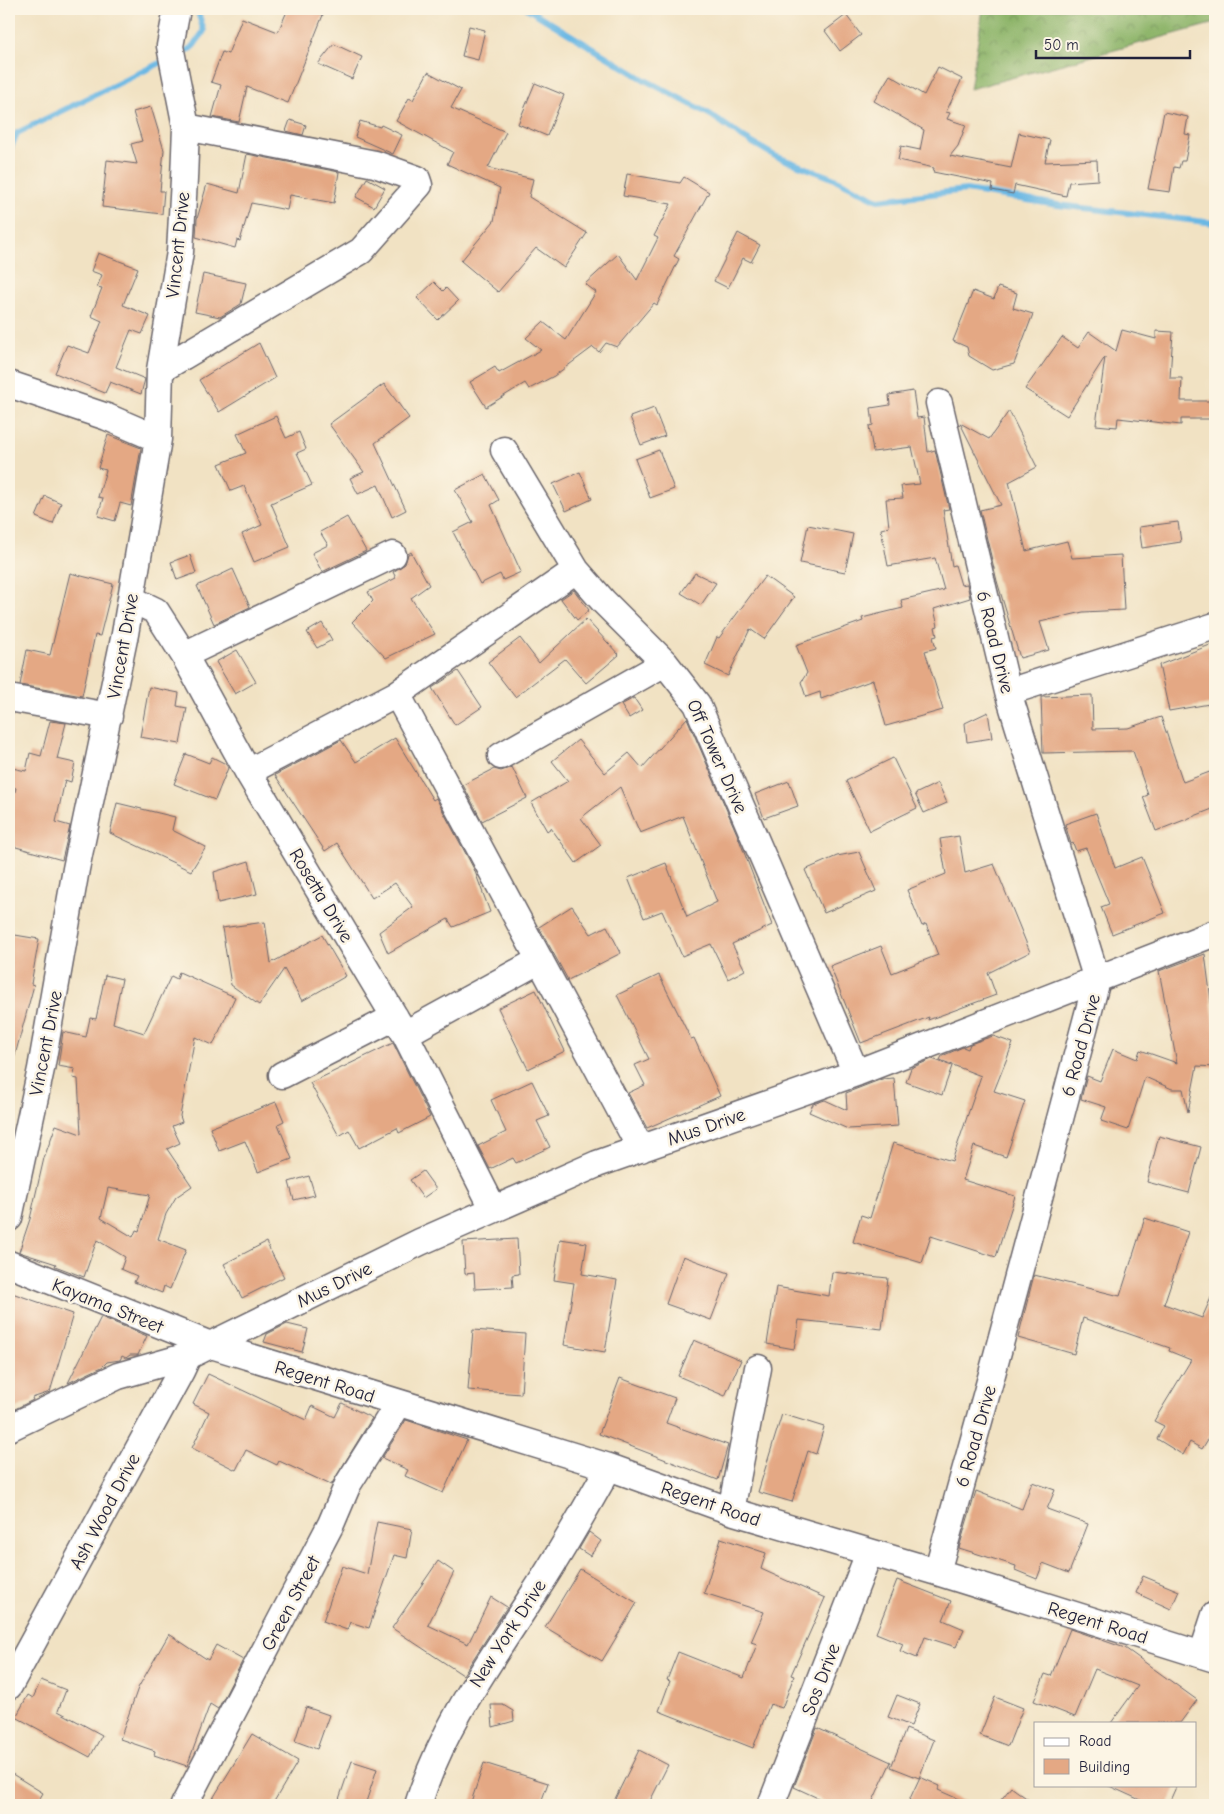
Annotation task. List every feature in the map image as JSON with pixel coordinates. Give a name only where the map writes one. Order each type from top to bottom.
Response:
[{"type":"street","name":"Vincent Drive","points":[[9,1218],[42,1069],[76,869],[110,716],[158,438],[160,370],[180,252],[186,127],[172,58],[177,9]]},
{"type":"street","points":[[160,370],[362,251],[419,185],[417,179],[375,164],[186,127]]},
{"type":"street","points":[[9,384],[107,416],[158,438]]},
{"type":"street","name":"6 Road Drive","points":[[937,1572],[1097,980],[1008,692],[938,403]]},
{"type":"street","name":"Off Tower Drive","points":[[504,450],[576,570],[604,602],[665,663],[697,704],[856,1073]]},
{"type":"street","points":[[184,655],[393,555]]},
{"type":"street","points":[[248,772],[397,694],[576,570]]},
{"type":"street","name":"Rosetta Drive","points":[[131,599],[156,611],[184,655],[248,772],[400,1025],[493,1208]]},
{"type":"street","points":[[1008,692],[1215,626]]},
{"type":"street","points":[[501,756],[665,663]]},
{"type":"street","points":[[397,694],[641,1149]]},
{"type":"street","points":[[9,698],[110,716]]},
{"type":"street","name":"Mus Drive","points":[[9,1428],[118,1376],[198,1350],[493,1208],[597,1164],[856,1073],[1215,934]]},
{"type":"street","points":[[282,1075],[400,1025],[540,960]]},
{"type":"street","name":"Kayama Street","points":[[9,1264],[198,1350]]},
{"type":"street","name":"Regent Road","points":[[198,1350],[399,1403],[609,1467],[731,1511],[937,1572],[1209,1657]]},
{"type":"street","name":"Ash Wood Drive","points":[[9,1686],[198,1350]]},
{"type":"street","points":[[731,1511],[758,1368]]},
{"type":"street","name":"Green Street","points":[[184,1805],[331,1524],[348,1484],[399,1403]]},
{"type":"street","name":"New York Drive","points":[[418,1805],[441,1746],[458,1710],[534,1593],[609,1467]]},
{"type":"street","name":"Sos Drive","points":[[771,1805],[869,1553]]},
{"type":"street","points":[[1209,1657],[1215,1615]]},
{"type":"green space","points":[[983,9],[1215,9],[1215,23],[970,89]]},
{"type":"building","points":[[288,9],[309,9],[323,15],[288,103],[247,87],[239,122],[212,117],[221,85],[211,82],[222,52],[228,54],[242,18],[278,32]]},
{"type":"building","points":[[846,15],[861,35],[840,51],[825,31]]},
{"type":"building","points":[[469,26],[485,30],[478,60],[462,56]]},
{"type":"building","points":[[334,44],[362,57],[352,79],[318,64]]},
{"type":"building","points":[[938,67],[962,79],[946,112],[950,113],[947,119],[966,125],[958,146],[950,156],[1011,168],[1019,133],[1050,140],[1045,162],[1097,160],[1098,180],[1069,182],[1066,196],[1015,185],[1013,194],[992,190],[993,184],[933,172],[934,168],[898,160],[901,146],[920,150],[924,130],[874,101],[890,75],[924,95]]},
{"type":"building","points":[[428,72],[461,90],[451,108],[506,132],[488,168],[533,179],[529,197],[587,233],[564,268],[536,248],[498,292],[461,261],[494,221],[500,188],[447,164],[453,152],[396,121],[409,98],[413,100]]},
{"type":"building","points":[[535,83],[564,95],[547,136],[518,124]]},
{"type":"building","points":[[151,107],[164,150],[160,191],[164,191],[162,214],[102,207],[107,160],[137,164],[131,144],[142,141],[133,112]]},
{"type":"building","points":[[1164,112],[1188,117],[1185,134],[1190,135],[1185,161],[1181,161],[1179,168],[1174,167],[1170,192],[1148,189]]},
{"type":"building","points":[[290,120],[306,125],[303,135],[286,131]]},
{"type":"building","points":[[360,121],[380,127],[381,125],[402,135],[393,154],[355,137]]},
{"type":"building","points":[[247,154],[339,172],[334,203],[290,195],[287,210],[251,203],[240,241],[237,240],[235,248],[196,237],[197,219],[207,184],[239,193]]},
{"type":"building","points":[[627,174],[680,183],[684,177],[709,192],[674,256],[679,259],[657,305],[654,303],[617,347],[606,343],[599,352],[593,347],[554,376],[529,389],[525,383],[486,407],[470,382],[495,367],[499,373],[541,350],[526,338],[543,322],[566,340],[596,292],[585,284],[618,254],[637,280],[658,238],[654,236],[671,204],[623,196]]},
{"type":"building","points":[[367,178],[385,188],[374,207],[356,197]]},
{"type":"building","points":[[738,233],[760,245],[751,262],[743,258],[728,288],[714,281]]},
{"type":"building","points":[[98,253],[138,268],[123,305],[150,316],[142,334],[131,330],[116,367],[145,379],[141,394],[110,382],[105,393],[55,373],[67,345],[89,353],[102,321],[91,316],[102,288],[97,287],[102,275],[91,271]]},
{"type":"building","points":[[203,274],[246,283],[241,304],[220,317],[195,312]]},
{"type":"building","points":[[434,282],[443,291],[446,288],[458,301],[438,320],[417,298]]},
{"type":"building","points":[[998,287],[1017,293],[1013,308],[1033,314],[1014,364],[992,370],[969,356],[967,347],[953,341],[973,291],[994,299]]},
{"type":"building","points":[[1122,330],[1156,339],[1156,331],[1173,332],[1170,378],[1182,378],[1181,401],[1215,401],[1215,419],[1181,419],[1181,425],[1118,418],[1117,427],[1096,425],[1105,357],[1067,416],[1025,389],[1062,337],[1078,348],[1089,332],[1116,351]]},
{"type":"building","points":[[259,343],[275,378],[219,412],[199,380]]},
{"type":"building","points":[[384,384],[409,418],[375,443],[406,510],[392,517],[378,485],[358,494],[350,478],[364,472],[329,424]]},
{"type":"building","points":[[913,391],[917,418],[924,417],[928,452],[935,450],[949,509],[943,510],[952,566],[955,565],[961,585],[967,584],[970,598],[934,609],[938,626],[935,627],[937,636],[933,637],[936,648],[925,651],[943,710],[886,726],[873,680],[821,699],[820,692],[806,697],[801,682],[807,673],[796,645],[863,621],[862,618],[903,608],[901,600],[944,590],[935,558],[888,566],[881,529],[889,527],[886,499],[903,498],[901,486],[920,484],[912,447],[873,452],[869,426],[873,425],[871,408],[890,405],[889,395]]},
{"type":"building","points":[[654,408],[665,436],[641,445],[630,417]]},
{"type":"building","points":[[1009,411],[1037,467],[1009,482],[1026,551],[1067,541],[1072,558],[1121,555],[1124,610],[1083,612],[1040,622],[1049,650],[1020,658],[997,581],[980,510],[1001,505],[960,423],[989,439]]},
{"type":"building","points":[[276,416],[286,438],[299,432],[306,449],[297,453],[312,485],[271,503],[290,547],[254,562],[242,534],[262,525],[244,486],[231,491],[219,464],[246,453],[237,434]]},
{"type":"building","points":[[108,435],[141,448],[131,506],[120,503],[115,521],[98,516],[103,498],[98,497],[106,470],[98,468]]},
{"type":"building","points":[[659,450],[674,489],[650,498],[635,459]]},
{"type":"building","points":[[580,472],[592,499],[566,511],[553,484]]},
{"type":"building","points":[[485,474],[499,500],[491,505],[521,572],[503,580],[500,574],[480,584],[453,532],[473,522],[455,490]]},
{"type":"building","points":[[45,496],[61,503],[53,524],[36,517]]},
{"type":"building","points":[[347,517],[366,551],[322,572],[312,553],[328,545],[320,532]]},
{"type":"building","points":[[1178,522],[1181,542],[1142,548],[1139,527]]},
{"type":"building","points":[[808,525],[853,534],[845,572],[800,563]]},
{"type":"building","points":[[411,552],[429,585],[411,598],[435,634],[386,658],[352,622],[373,601],[368,592],[396,578],[393,572],[405,564],[408,554]]},
{"type":"building","points":[[190,555],[196,573],[177,580],[171,562]]},
{"type":"building","points":[[233,569],[250,607],[214,624],[197,586]]},
{"type":"building","points":[[70,573],[113,584],[100,636],[95,635],[82,696],[20,685],[27,650],[50,655]]},
{"type":"building","points":[[695,573],[716,583],[701,605],[681,593]]},
{"type":"building","points":[[765,576],[794,597],[764,639],[750,629],[728,676],[705,665],[717,637],[719,638]]},
{"type":"building","points":[[574,590],[589,610],[577,620],[561,599]]},
{"type":"building","points":[[586,619],[619,655],[586,683],[565,659],[515,697],[488,662],[520,638],[539,663]]},
{"type":"building","points":[[322,623],[332,640],[317,648],[307,632]]},
{"type":"building","points":[[1215,643],[1215,703],[1169,711],[1159,665]]},
{"type":"building","points":[[237,650],[256,682],[235,694],[216,662]]},
{"type":"building","points":[[458,671],[482,707],[455,725],[432,688]]},
{"type":"building","points":[[149,687],[179,693],[177,706],[187,708],[180,744],[140,737]]},
{"type":"building","points":[[1092,695],[1093,729],[1128,728],[1161,717],[1183,782],[1215,770],[1215,808],[1156,831],[1143,797],[1148,795],[1133,751],[1043,753],[1041,697]]},
{"type":"building","points":[[634,698],[642,710],[629,718],[621,705]]},
{"type":"building","points":[[988,712],[992,738],[967,742],[965,723]]},
{"type":"building","points":[[687,718],[737,834],[772,925],[732,944],[745,970],[728,979],[711,944],[682,956],[662,911],[644,918],[628,878],[666,863],[687,917],[717,902],[683,816],[640,833],[620,787],[581,818],[601,845],[576,863],[551,828],[547,831],[531,803],[568,781],[552,761],[578,740],[605,773],[629,753],[642,768]]},
{"type":"building","points":[[50,721],[66,723],[57,759],[75,763],[71,782],[65,780],[56,822],[70,826],[62,860],[9,845],[9,814],[16,788],[9,786],[12,768],[26,771],[30,753],[41,756]]},
{"type":"building","points":[[395,738],[433,800],[436,798],[474,869],[490,912],[453,927],[448,919],[388,953],[379,932],[413,907],[395,883],[372,898],[337,843],[325,851],[275,775],[341,740],[356,762]]},
{"type":"building","points":[[186,754],[209,763],[212,757],[226,764],[228,768],[215,800],[174,784]]},
{"type":"building","points":[[893,758],[917,808],[870,831],[846,781]]},
{"type":"building","points":[[512,767],[527,798],[482,821],[463,785],[494,769],[501,771]]},
{"type":"building","points":[[789,781],[798,806],[764,818],[755,794]]},
{"type":"building","points":[[938,783],[947,803],[924,813],[915,794]]},
{"type":"building","points":[[117,803],[175,817],[172,830],[206,847],[191,871],[110,833]]},
{"type":"building","points":[[1096,813],[1115,868],[1142,857],[1165,913],[1112,934],[1101,907],[1109,904],[1086,848],[1076,851],[1073,843],[1071,844],[1065,824]]},
{"type":"building","points":[[959,836],[965,873],[994,864],[1030,952],[988,973],[996,995],[928,1020],[929,1017],[861,1043],[830,966],[881,946],[892,973],[938,955],[926,924],[922,926],[907,890],[946,874],[940,839]]},
{"type":"building","points":[[859,852],[876,891],[824,913],[805,870],[837,856]]},
{"type":"building","points":[[249,861],[257,894],[218,903],[214,872]]},
{"type":"building","points":[[572,906],[591,934],[607,926],[621,953],[568,980],[539,927]]},
{"type":"building","points":[[265,922],[271,963],[322,935],[346,976],[302,1001],[284,969],[259,1005],[231,985],[222,928]]},
{"type":"building","points":[[9,934],[39,939],[31,984],[34,985],[14,1059],[9,1059]]},
{"type":"building","points":[[1205,954],[1215,1031],[1215,1067],[1197,1066],[1188,1112],[1183,1089],[1172,1089],[1145,1077],[1128,1130],[1101,1121],[1106,1107],[1081,1099],[1087,1076],[1100,1081],[1113,1049],[1137,1059],[1140,1050],[1177,1063],[1159,971]]},
{"type":"building","points":[[179,972],[235,997],[213,1045],[195,1037],[180,1116],[182,1122],[172,1126],[180,1143],[167,1149],[192,1186],[176,1197],[166,1214],[158,1239],[186,1250],[170,1289],[164,1286],[162,1293],[134,1282],[137,1276],[121,1269],[125,1257],[97,1240],[84,1277],[55,1266],[56,1264],[19,1252],[30,1219],[44,1158],[56,1125],[81,1134],[78,1079],[73,1078],[75,1069],[58,1066],[63,1032],[86,1037],[90,1018],[96,1019],[105,975],[122,979],[113,1023],[144,1033],[171,976],[177,979]],"holes":[[[108,1188],[150,1195],[139,1231],[136,1230],[133,1237],[101,1218]]]},
{"type":"building","points":[[659,975],[691,1039],[694,1038],[720,1096],[647,1128],[628,1093],[645,1085],[635,1065],[649,1059],[617,995]]},
{"type":"building","points":[[536,990],[565,1051],[528,1069],[498,1008]]},
{"type":"building","points":[[993,1036],[1013,1043],[994,1091],[1025,1101],[1006,1157],[974,1146],[963,1180],[1015,1196],[996,1257],[931,1236],[922,1263],[853,1242],[861,1215],[870,1218],[893,1143],[952,1161],[981,1076],[940,1060],[942,1056],[963,1047],[968,1049],[970,1044]]},
{"type":"building","points":[[393,1043],[430,1117],[399,1133],[397,1128],[359,1148],[349,1130],[339,1136],[310,1083]]},
{"type":"building","points":[[932,1059],[952,1066],[942,1095],[906,1082],[911,1068]]},
{"type":"building","points":[[894,1078],[898,1126],[848,1129],[809,1112],[813,1104],[825,1100],[847,1110],[846,1093],[882,1079]]},
{"type":"building","points":[[532,1081],[549,1116],[537,1121],[550,1147],[516,1163],[513,1158],[490,1169],[478,1146],[506,1132],[491,1100]]},
{"type":"building","points":[[276,1102],[284,1121],[278,1124],[292,1159],[258,1172],[245,1141],[219,1151],[210,1128]]},
{"type":"building","points":[[1159,1136],[1201,1147],[1189,1193],[1147,1182]]},
{"type":"building","points":[[423,1171],[436,1189],[423,1198],[410,1180]]},
{"type":"building","points":[[309,1176],[315,1195],[294,1200],[289,1182]]},
{"type":"building","points":[[1145,1218],[1188,1232],[1164,1304],[1202,1318],[1215,1289],[1215,1428],[1202,1449],[1190,1442],[1183,1455],[1157,1439],[1164,1426],[1154,1421],[1191,1360],[1169,1351],[1170,1348],[1083,1318],[1074,1354],[1018,1338],[1034,1275],[1120,1296]]},
{"type":"building","points":[[517,1239],[519,1274],[512,1275],[513,1287],[475,1289],[474,1273],[465,1274],[463,1242]]},
{"type":"building","points":[[560,1239],[587,1243],[582,1274],[617,1280],[605,1352],[564,1345],[574,1283],[554,1280]]},
{"type":"building","points":[[266,1242],[284,1277],[242,1298],[224,1264]]},
{"type":"building","points":[[683,1256],[729,1273],[711,1320],[666,1304]]},
{"type":"building","points":[[832,1272],[888,1278],[882,1329],[799,1320],[794,1349],[767,1344],[776,1287],[829,1296]]},
{"type":"building","points":[[9,1292],[73,1314],[50,1392],[32,1398],[33,1400],[9,1412]]},
{"type":"building","points":[[101,1317],[147,1336],[138,1355],[130,1355],[126,1358],[122,1356],[120,1360],[107,1362],[102,1367],[68,1383]]},
{"type":"building","points":[[287,1324],[308,1329],[302,1352],[264,1342],[267,1334]]},
{"type":"building","points":[[473,1330],[525,1334],[521,1394],[468,1390]]},
{"type":"building","points":[[694,1340],[741,1360],[725,1396],[678,1376]]},
{"type":"building","points":[[208,1374],[306,1420],[312,1406],[335,1417],[342,1403],[372,1418],[331,1485],[279,1461],[277,1465],[246,1450],[236,1470],[192,1448],[209,1412],[193,1404]]},
{"type":"building","points":[[620,1378],[675,1398],[666,1423],[728,1445],[718,1480],[599,1434]]},
{"type":"building","points":[[782,1414],[824,1427],[816,1454],[808,1451],[792,1502],[758,1492]]},
{"type":"building","points":[[406,1420],[467,1440],[443,1493],[405,1476],[408,1470],[382,1458]]},
{"type":"building","points":[[1032,1482],[1055,1490],[1047,1509],[1088,1524],[1069,1573],[1043,1563],[1037,1579],[1015,1570],[1016,1566],[959,1548],[976,1491],[1022,1509]]},
{"type":"building","points":[[377,1522],[412,1529],[407,1558],[394,1555],[369,1628],[350,1622],[347,1630],[323,1621],[342,1566],[367,1574]]},
{"type":"building","points":[[589,1532],[601,1541],[590,1556],[579,1549]]},
{"type":"building","points":[[721,1538],[766,1553],[761,1569],[825,1598],[791,1675],[794,1676],[782,1708],[770,1704],[753,1748],[659,1711],[670,1681],[667,1680],[678,1652],[744,1678],[757,1644],[751,1642],[764,1612],[704,1593]]},
{"type":"building","points":[[438,1561],[454,1572],[428,1625],[468,1644],[491,1597],[507,1607],[463,1675],[392,1628]]},
{"type":"building","points":[[580,1569],[637,1603],[602,1661],[545,1627]]},
{"type":"building","points":[[1143,1576],[1179,1591],[1171,1609],[1136,1593]]},
{"type":"building","points":[[897,1580],[951,1601],[943,1620],[964,1629],[956,1647],[925,1637],[917,1658],[900,1651],[903,1644],[876,1633]]},
{"type":"building","points":[[1070,1629],[1125,1648],[1197,1700],[1181,1722],[1112,1722],[1138,1686],[1095,1669],[1075,1717],[1034,1701],[1045,1674],[1051,1676]]},
{"type":"building","points":[[169,1634],[208,1660],[216,1645],[243,1660],[218,1709],[210,1704],[187,1766],[154,1755],[155,1751],[120,1739],[138,1688]]},
{"type":"building","points":[[41,1680],[66,1690],[58,1711],[102,1735],[90,1757],[16,1717],[28,1695],[33,1698]]},
{"type":"building","points":[[897,1695],[920,1704],[911,1726],[888,1717]]},
{"type":"building","points":[[995,1697],[1023,1708],[1008,1746],[980,1735]]},
{"type":"building","points":[[491,1705],[503,1705],[513,1711],[514,1721],[493,1727]]},
{"type":"building","points":[[306,1707],[329,1715],[317,1749],[295,1741]]},
{"type":"building","points":[[817,1728],[891,1762],[871,1805],[833,1805],[794,1787]]},
{"type":"building","points":[[906,1729],[934,1740],[919,1778],[891,1767]]},
{"type":"building","points":[[252,1734],[298,1761],[272,1805],[209,1805]]},
{"type":"building","points":[[639,1750],[668,1765],[648,1805],[612,1805]]},
{"type":"building","points":[[352,1761],[377,1769],[365,1805],[337,1805]]},
{"type":"building","points":[[484,1763],[548,1783],[540,1805],[470,1805]]},
{"type":"building","points":[[9,1772],[43,1793],[36,1805],[9,1805]]},
{"type":"building","points":[[920,1777],[940,1786],[938,1790],[972,1805],[907,1805]]},
{"type":"building","points":[[1109,1786],[1177,1786],[1168,1805],[1151,1805]]},
{"type":"building","points":[[1011,1787],[1036,1805],[997,1805]]},
{"type":"waterway","points":[[177,55],[192,48],[204,31],[197,9]]},
{"type":"waterway","points":[[528,9],[645,80],[711,115],[744,138],[775,156],[835,179],[878,200],[966,190],[1058,205],[1215,223]]},
{"type":"waterway","points":[[9,152],[17,133],[166,60]]}]
